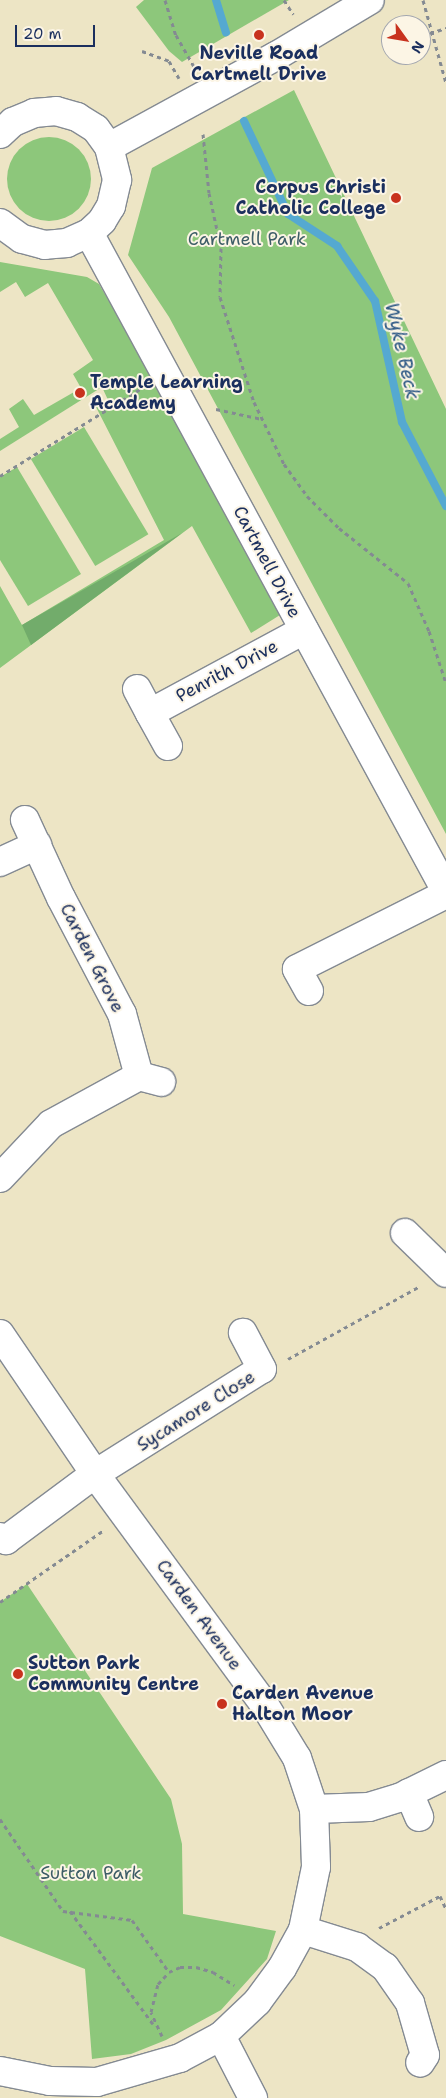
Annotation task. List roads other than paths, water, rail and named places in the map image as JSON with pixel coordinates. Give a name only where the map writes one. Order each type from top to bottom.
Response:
[{"type":"street","points":[[109,146],[276,56],[370,0]]},
{"type":"street","points":[[0,222],[22,239],[45,245],[68,243],[89,233],[102,221],[115,194],[116,167],[109,146],[96,129],[77,117],[48,112],[34,113],[4,121]]},
{"type":"street","name":"Cartmell Drive","points":[[89,233],[446,892]]},
{"type":"street","name":"Penrith Drive","points":[[150,712],[304,630]]},
{"type":"street","points":[[137,690],[168,746]]},
{"type":"street","name":"Carden Grove","points":[[0,1178],[51,1124],[150,1079],[122,1014],[36,845],[26,820]]},
{"type":"street","points":[[0,862],[36,845]]},
{"type":"street","points":[[298,971],[446,892]]},
{"type":"street","points":[[405,1233],[442,1276]]},
{"type":"street","name":"Sycamore Close","points":[[0,1537],[6,1540],[95,1474],[262,1369],[243,1333]]},
{"type":"street","name":"Carden Avenue","points":[[0,1334],[95,1474],[264,1704],[297,1758],[314,1809],[316,1867],[303,1930],[282,1968],[257,2002],[220,2036],[180,2058],[97,2090],[1,2075]]},
{"type":"street","points":[[314,1809],[414,1805],[446,1776]]},
{"type":"street","points":[[303,1930],[358,1947],[385,1967],[410,2003],[425,2055],[420,2063]]},
{"type":"street","points":[[220,2036],[253,2098]]},
{"type":"waterway","name":"Wyke Beck","points":[[216,0],[226,33]]},
{"type":"waterway","name":"Wyke Beck","points":[[244,121],[288,214],[337,246],[375,301],[402,422],[446,506]]},
{"type":"place","name":"Neville Road Cartmell Drive","points":[[259,35]]},
{"type":"place","name":"Corpus Christi Catholic College","points":[[396,198]]},
{"type":"place","name":"Temple Learning Academy","points":[[80,393]]},
{"type":"place","name":"Sutton Park Community Centre","points":[[18,1674]]},
{"type":"place","name":"Carden Avenue Halton Moor","points":[[222,1704]]},
{"type":"park label","name":"Cartmell Park","points":[[247,239]]},
{"type":"park label","name":"Sutton Park","points":[[91,1873]]}]
